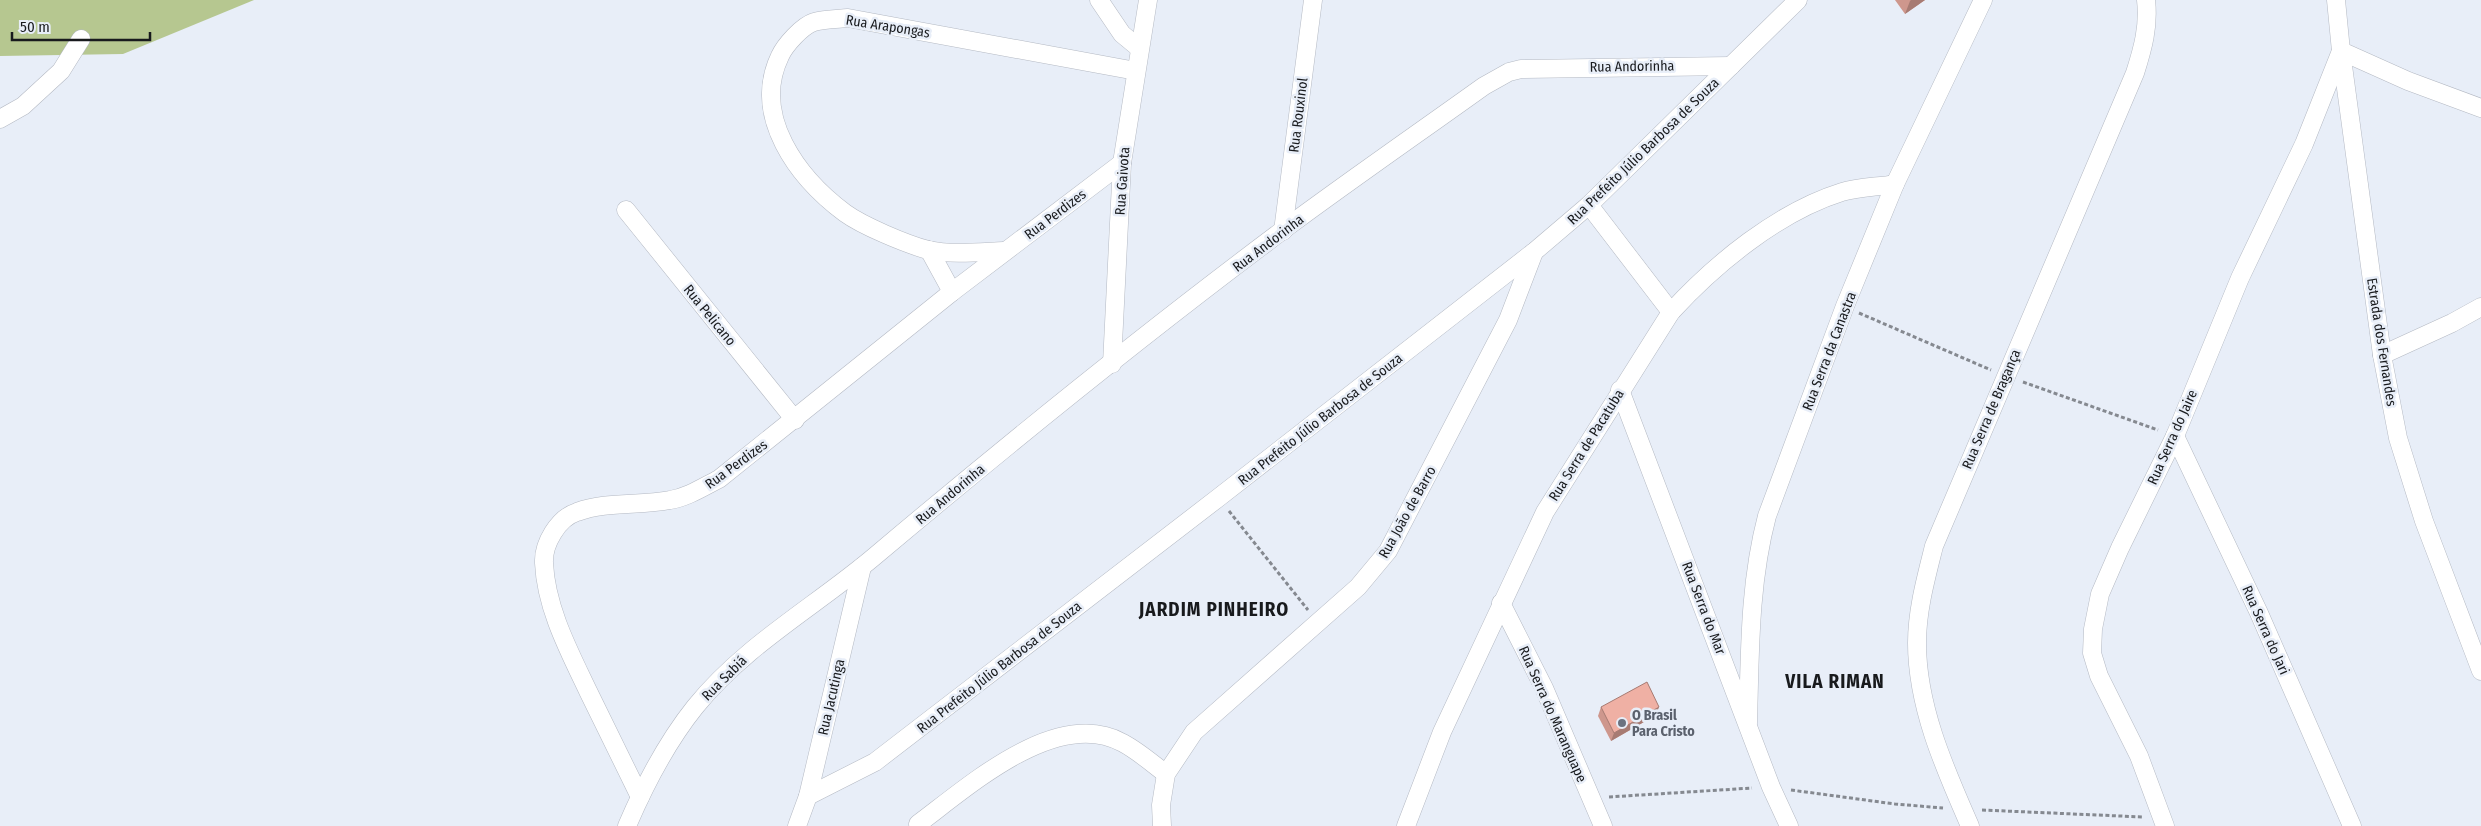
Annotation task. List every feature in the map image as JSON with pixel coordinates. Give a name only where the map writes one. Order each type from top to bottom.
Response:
[{"type":"street","points":[[1099,0],[1122,34],[1139,48]]},
{"type":"street","name":"Rua Gaivota","points":[[1112,364],[1122,163],[1148,0]]},
{"type":"street","name":"Rua Rouxinol","points":[[1283,230],[1313,0]]},
{"type":"street","name":"Rua Prefeito Júlio Barbosa de Souza","points":[[808,796],[875,762],[1535,251],[1590,205],[1798,0]]},
{"type":"street","name":"Rua Serra da Canastra","points":[[1748,723],[1750,620],[1758,550],[1767,516],[1845,306],[1895,184],[1983,0]]},
{"type":"street","name":"Rua Serra de Bragança","points":[[1970,826],[1933,736],[1922,688],[1917,644],[1921,597],[1934,546],[2135,73],[2146,39],[2148,19],[2146,0]]},
{"type":"street","name":"Estrada dos Fernandes","points":[[2336,0],[2340,51],[2382,355],[2398,438],[2424,521],[2481,671]]},
{"type":"street","name":"Rua Arapongas","points":[[1004,251],[929,250],[866,225],[846,214],[804,175],[790,155],[776,125],[769,95],[772,72],[785,44],[812,22],[848,18],[1136,71]]},
{"type":"street","points":[[0,119],[23,106],[61,71],[81,39]]},
{"type":"street","points":[[2340,51],[2408,81],[2481,108]]},
{"type":"street","name":"Rua Serra do Jaire","points":[[2163,822],[2139,756],[2099,676],[2092,653],[2100,594],[2120,548],[2175,436],[2240,278],[2304,144],[2340,51]]},
{"type":"street","name":"Rua Andorinha","points":[[862,567],[974,473],[1283,230],[1484,86],[1508,72],[1521,69],[1731,66]]},
{"type":"street","name":"Rua Perdizes","points":[[640,797],[569,652],[553,610],[546,582],[544,561],[548,540],[559,525],[575,512],[596,507],[671,500],[692,494],[719,479],[1004,251],[1122,163]]},
{"type":"street","name":"Rua Serra de Pacatuba","points":[[1406,826],[1442,732],[1545,512],[1670,312],[1690,291],[1733,254],[1761,234],[1805,208],[1842,192],[1895,184]]},
{"type":"street","points":[[1590,205],[1670,312]]},
{"type":"street","name":"Rua Pelicano","points":[[626,210],[795,420]]},
{"type":"street","points":[[929,250],[952,292]]},
{"type":"street","name":"Rua João de Barro","points":[[1162,826],[1161,805],[1166,774],[1194,732],[1358,587],[1388,551],[1508,320],[1535,251]]},
{"type":"street","points":[[2382,355],[2452,323],[2481,307]]},
{"type":"street","name":"Rua Serra do Mar","points":[[1620,390],[1771,787],[1789,826]]},
{"type":"street","name":"Rua Serra do Jari","points":[[2175,436],[2259,613],[2352,826]]},
{"type":"street","name":"Rua Jacutinga","points":[[797,826],[808,796],[862,567]]},
{"type":"street","name":"Rua Sabiá","points":[[627,826],[668,744],[696,706],[744,657],[862,567]]},
{"type":"street","name":"Rua Serra do Maranguape","points":[[1501,603],[1544,688],[1602,826]]},
{"type":"street","points":[[918,824],[992,770],[1033,747],[1058,737],[1076,733],[1098,734],[1122,742],[1166,774]]},
{"type":"path","points":[[1845,306],[2005,376],[2175,436]]},
{"type":"path","points":[[1218,498],[1318,622]]},
{"type":"path","points":[[1591,798],[1771,787],[1895,804],[2163,822]]},
{"type":"green space","points":[[0,0],[254,0],[123,54],[0,56]]},
{"type":"building","name":"O Brasil Para Cristo","points":[[1647,682],[1659,707],[1614,733],[1601,707]]},
{"type":"place","name":"O Brasil Para Cristo","points":[[1622,723]]},
{"type":"district","name":"JARDIM PINHEIRO","points":[[1214,609]]},
{"type":"district","name":"VILA RIMAN","points":[[1835,681]]}]
